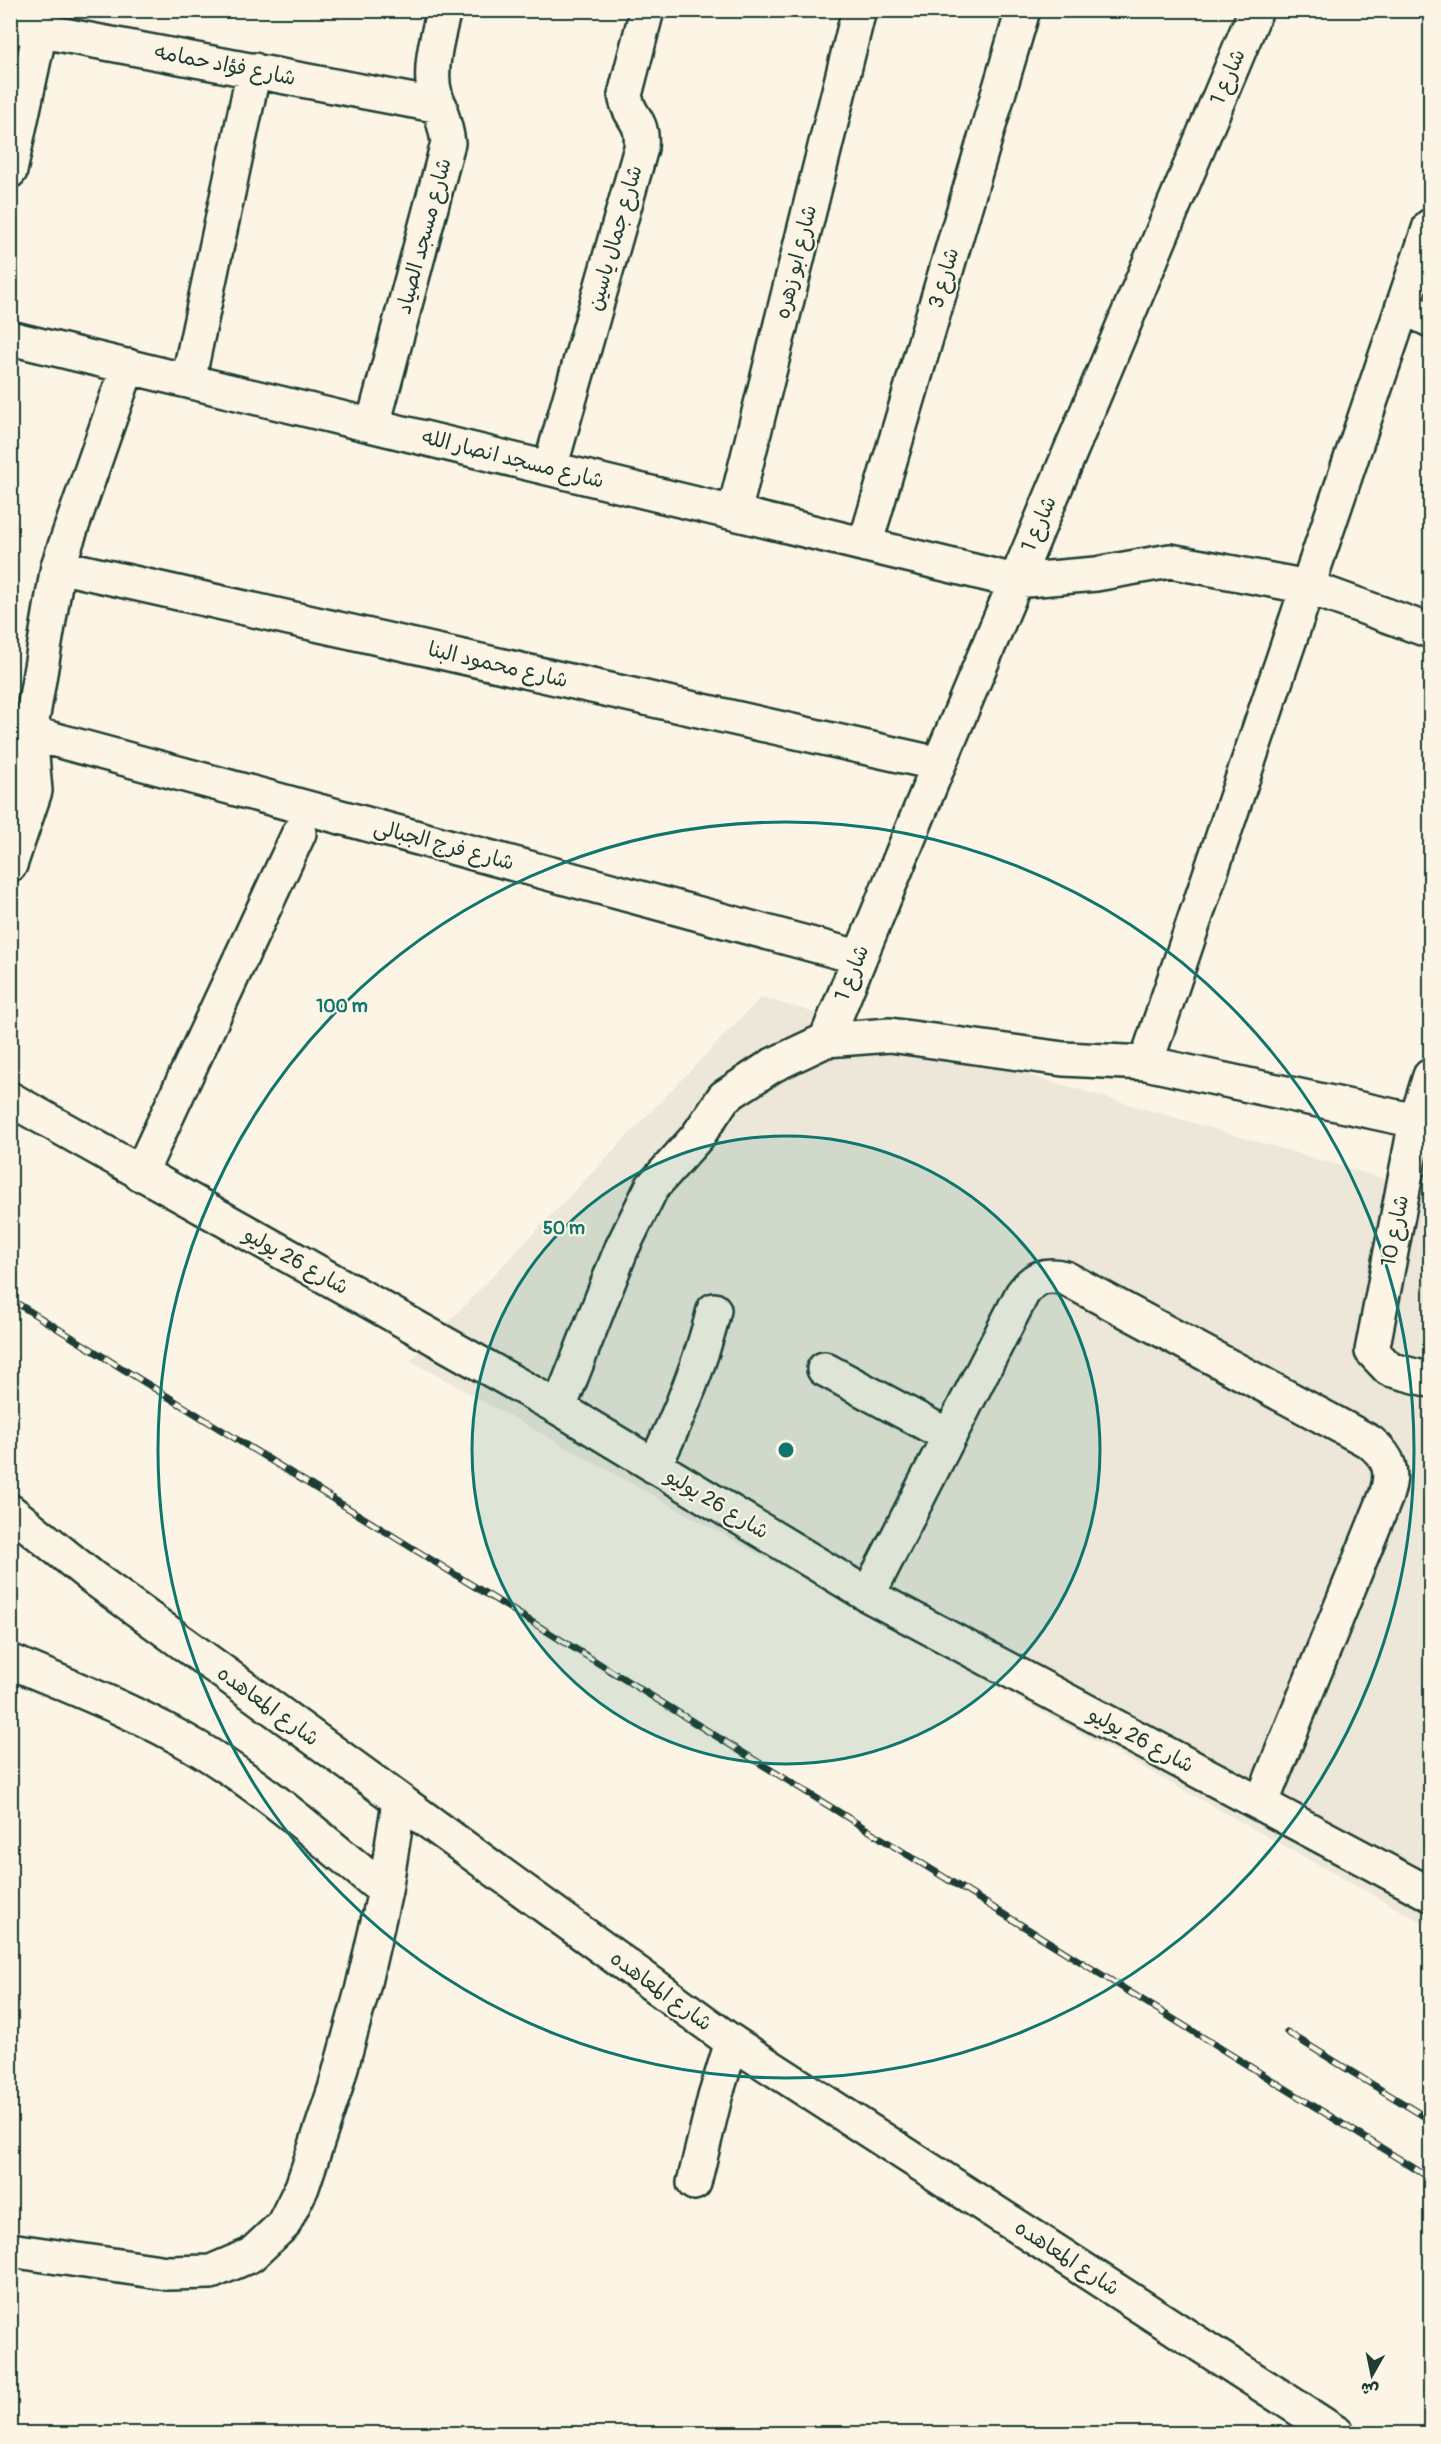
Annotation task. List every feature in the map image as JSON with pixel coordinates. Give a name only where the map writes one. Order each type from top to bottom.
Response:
[{"type":"street","name":"شارع مسجد الصياد","points":[[374,425],[448,143],[446,124],[434,92],[435,44],[444,10]]},
{"type":"street","name":"شارع جمال ياسين","points":[[550,468],[641,148],[640,124],[627,105],[625,95],[647,10]]},
{"type":"street","name":"شارع ابو زهره","points":[[734,513],[858,10]]},
{"type":"street","name":"شارع 3","points":[[865,545],[1023,10]]},
{"type":"street","name":"شارع 1","points":[[826,1040],[858,957],[1256,10]]},
{"type":"street","name":"شارع فؤاد حمامه","points":[[25,28],[440,105]]},
{"type":"street","points":[[10,171],[25,28]]},
{"type":"street","points":[[188,381],[254,70]]},
{"type":"street","points":[[1146,1063],[1308,587],[1417,314],[1431,226]]},
{"type":"street","name":"شارع مسجد انصار الله","points":[[10,338],[1015,581],[1096,574],[1170,561],[1308,587],[1431,631]]},
{"type":"street","points":[[10,865],[35,791],[30,733],[58,566],[129,366]]},
{"type":"street","name":"شارع محمود البنا","points":[[58,566],[939,764]]},
{"type":"street","name":"شارع فرج الجبالى","points":[[30,733],[858,957]]},
{"type":"street","points":[[140,1174],[299,833]]},
{"type":"street","points":[[559,1408],[621,1250],[652,1186],[697,1137],[724,1097],[773,1065],[826,1040],[890,1035],[1063,1059],[1146,1063],[1416,1121]]},
{"type":"street","name":"شارع 10","points":[[1431,1076],[1416,1121],[1372,1351],[1389,1370],[1431,1380]]},
{"type":"street","name":"شارع 26 يوليو","points":[[10,1099],[559,1408],[868,1595],[1431,1894]]},
{"type":"street","points":[[868,1595],[1022,1294],[1029,1284],[1040,1276],[1053,1275],[1065,1278],[1370,1442],[1382,1451],[1389,1465],[1391,1481],[1386,1496],[1262,1804]]},
{"type":"street","points":[[654,1466],[688,1395],[714,1310]]},
{"type":"street","points":[[824,1369],[949,1436]]},
{"type":"street","name":"شارع المعاهده","points":[[10,1511],[92,1578],[732,2042],[1333,2432]]},
{"type":"street","points":[[10,1661],[139,1716],[198,1748],[253,1785],[385,1891]]},
{"type":"street","points":[[10,2250],[167,2273],[211,2272],[251,2255],[282,2225],[302,2187],[334,2089],[362,1991],[385,1891],[399,1802]]},
{"type":"street","points":[[694,2183],[715,2097],[732,2042]]},
{"type":"shaded area","points":[[761,997],[1430,1192],[1430,1927],[411,1361]]},
{"type":"railway","points":[[10,1299],[1430,2178]]},
{"type":"railway","points":[[1287,2032],[1430,2120]]}]
